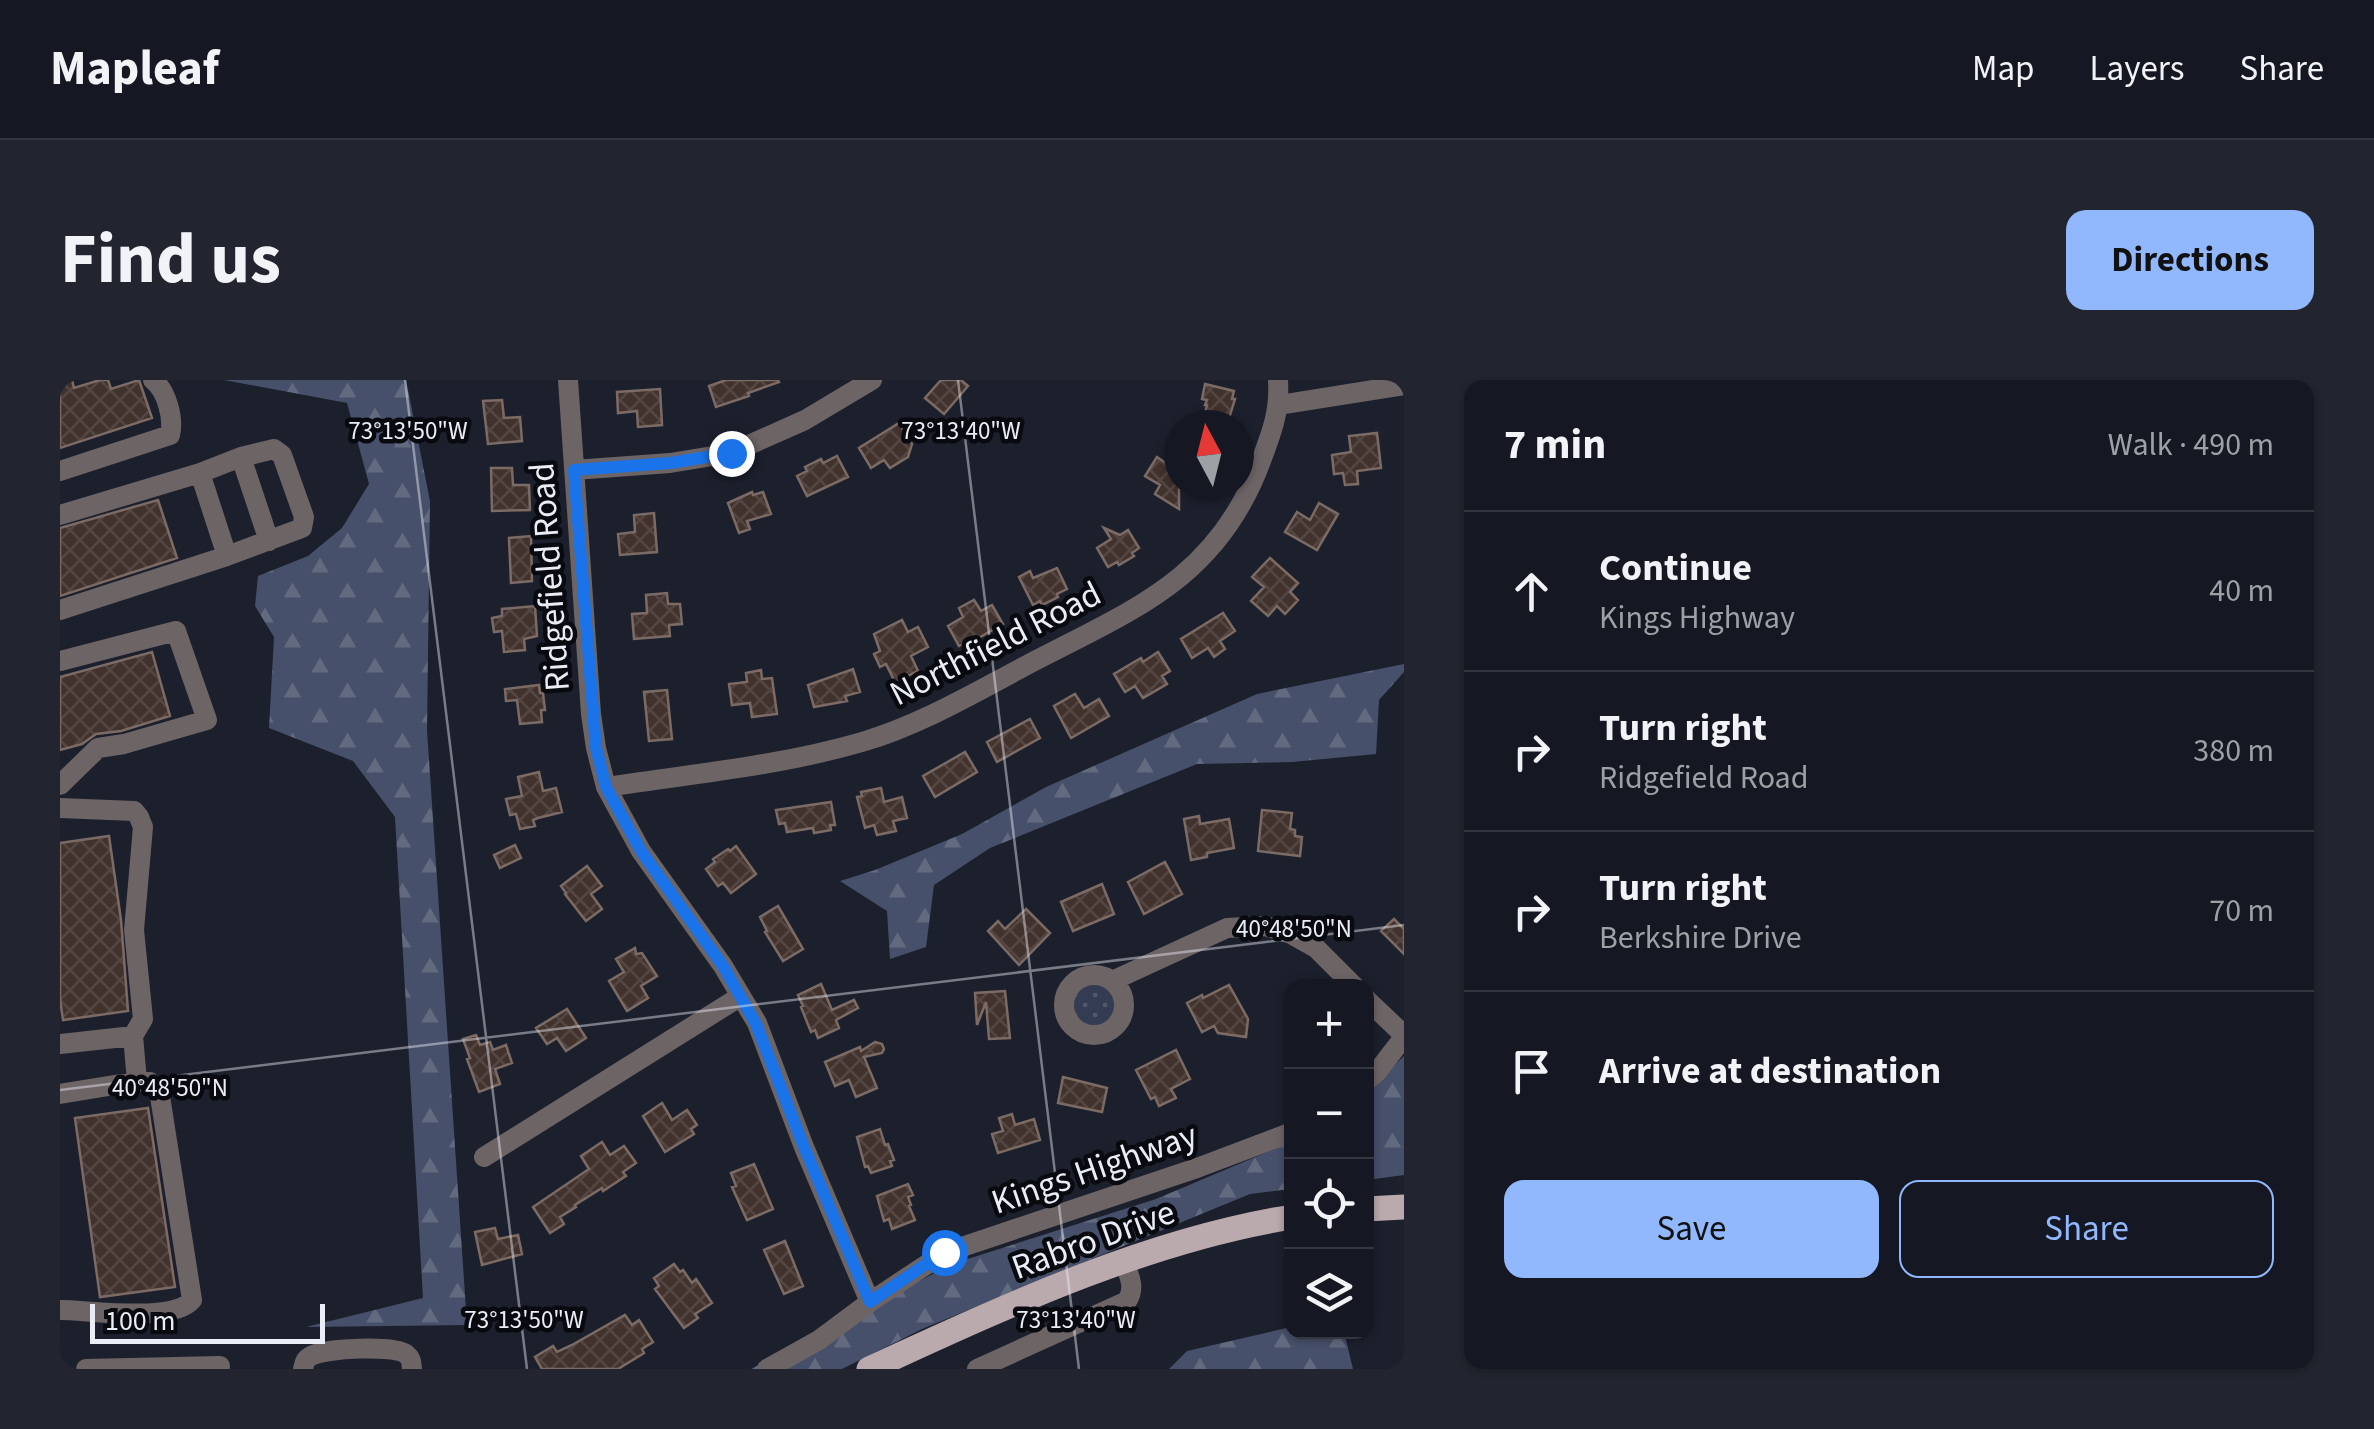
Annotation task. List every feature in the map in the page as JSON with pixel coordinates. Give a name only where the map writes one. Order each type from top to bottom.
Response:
[{"type":"main road","points":[[1374,1209],[1404,1207]]},
{"type":"main road","name":"Rabro Drive","points":[[870,1369],[954,1330],[1124,1262],[1208,1235],[1284,1219]]},
{"type":"street","points":[[60,471],[170,435],[173,424],[160,386],[153,380]]},
{"type":"street","name":"Ridgefield Road","points":[[568,380],[591,714],[606,787],[641,851],[723,966],[756,1024],[870,1302]]},
{"type":"street","points":[[574,470],[670,463],[731,453],[805,420],[872,380]]},
{"type":"street","name":"Northfield Road","points":[[606,787],[808,756],[866,740],[917,722],[1152,600],[1196,565],[1225,532],[1250,492],[1280,405],[1278,380]]},
{"type":"street","points":[[1280,405],[1404,385]]},
{"type":"street","points":[[60,514],[274,449],[282,455],[304,517],[302,528],[268,541],[60,610]]},
{"type":"street","points":[[240,457],[268,541]]},
{"type":"street","points":[[200,472],[227,556]]},
{"type":"street","points":[[60,661],[176,631],[207,720],[98,748],[60,785]]},
{"type":"street","points":[[60,808],[134,811],[143,827],[134,930],[143,1019],[133,1036],[136,1081]]},
{"type":"street","points":[[1112,982],[1227,928],[1265,926],[1316,948],[1347,979]]},
{"type":"street","points":[[484,1157],[741,996]]},
{"type":"street","points":[[1374,1007],[1404,1036],[1374,1075]]},
{"type":"street","points":[[60,1044],[133,1036]]},
{"type":"street","points":[[60,1094],[136,1081],[150,1082],[159,1090],[192,1300],[187,1306],[150,1314],[60,1310]]},
{"type":"street","name":"Kings Highway","points":[[766,1369],[819,1340],[944,1252],[1284,1135]]},
{"type":"street","points":[[977,1369],[1127,1301],[1132,1283],[1124,1262]]},
{"type":"street","points":[[303,1369],[312,1355],[326,1351],[391,1349],[405,1353],[412,1369]]},
{"type":"street","points":[[86,1369],[220,1366]]},
{"type":"shaded area","points":[[1094,981],[1112,988],[1119,1006],[1112,1024],[1094,1031],[1076,1024],[1069,1006],[1076,988]]},
{"type":"green space","points":[[224,380],[406,380],[430,501],[427,730],[467,1325],[306,1327],[423,1298],[395,817],[353,761],[269,728],[274,637],[255,606],[258,576],[308,556],[342,528],[369,484],[347,403]]},
{"type":"green space","points":[[1404,664],[1404,672],[1379,700],[1376,754],[1292,762],[1197,764],[990,848],[934,885],[926,947],[890,959],[887,911],[840,881],[962,834],[1046,787],[1257,694]]},
{"type":"green space","points":[[1404,1056],[1404,1175],[1374,1179],[1374,1085]]},
{"type":"green space","points":[[1284,1145],[1284,1190],[1250,1194],[922,1329],[842,1369],[751,1369],[952,1264],[1156,1199]]},
{"type":"green space","points":[[1284,1329],[1284,1339],[1346,1339],[1353,1369],[1169,1369],[1187,1351]]},
{"type":"building","points":[[60,380],[72,380],[74,388],[108,380],[111,389],[139,380],[152,418],[60,448]]},
{"type":"building","points":[[726,380],[779,382],[716,407],[709,386]]},
{"type":"building","points":[[941,380],[961,380],[968,386],[944,414],[925,398]]},
{"type":"building","points":[[1205,384],[1234,391],[1235,399],[1232,410],[1206,410],[1207,400],[1202,399]]},
{"type":"building","points":[[660,389],[662,425],[638,427],[637,411],[618,413],[617,392]]},
{"type":"building","points":[[502,400],[504,418],[520,417],[522,441],[488,444],[483,401]]},
{"type":"building","points":[[899,423],[912,444],[908,457],[890,468],[884,460],[871,468],[859,448]]},
{"type":"building","points":[[1377,433],[1381,468],[1357,471],[1358,484],[1345,485],[1343,473],[1334,474],[1332,455],[1351,452],[1349,436]]},
{"type":"building","points":[[837,456],[848,477],[807,496],[797,476],[821,459],[823,463]]},
{"type":"building","points":[[1157,457],[1164,462],[1164,500],[1155,494],[1160,485],[1145,476]]},
{"type":"building","points":[[491,468],[512,468],[513,485],[529,485],[530,510],[492,511]]},
{"type":"building","points":[[752,492],[763,492],[771,514],[747,521],[750,529],[739,533],[728,503]]},
{"type":"building","points":[[158,500],[177,558],[60,596],[60,528]]},
{"type":"building","points":[[1165,500],[1179,500],[1179,509]]},
{"type":"building","points":[[1319,503],[1338,514],[1317,550],[1285,532],[1297,512],[1310,520]]},
{"type":"building","points":[[654,513],[657,552],[620,555],[618,534],[635,532],[634,515]]},
{"type":"building","points":[[1104,528],[1120,535],[1128,530],[1139,548],[1132,553],[1134,556],[1108,567],[1097,548],[1111,539]]},
{"type":"building","points":[[531,536],[532,581],[511,583],[509,538]]},
{"type":"building","points":[[1270,558],[1298,583],[1290,592],[1298,600],[1285,614],[1277,606],[1268,616],[1251,601],[1264,587],[1252,577]]},
{"type":"building","points":[[1057,568],[1067,589],[1042,605],[1040,601],[1033,605],[1019,577],[1030,571],[1033,578]]},
{"type":"building","points":[[667,593],[668,604],[680,604],[682,624],[669,625],[670,636],[634,639],[632,614],[647,613],[646,595]]},
{"type":"building","points":[[974,600],[981,611],[992,605],[1003,624],[959,646],[948,626],[963,617],[959,608]]},
{"type":"building","points":[[535,606],[537,636],[524,639],[525,650],[504,652],[502,631],[494,632],[492,618],[502,616],[502,609]]},
{"type":"building","points":[[1223,613],[1235,631],[1220,641],[1225,649],[1214,657],[1208,648],[1192,658],[1181,639]]},
{"type":"building","points":[[902,620],[908,632],[918,627],[928,647],[911,656],[918,671],[895,682],[886,664],[880,667],[874,654],[880,651],[874,634]]},
{"type":"building","points":[[152,652],[170,716],[96,734],[82,744],[60,750],[60,677]]},
{"type":"building","points":[[1158,652],[1170,671],[1162,676],[1167,684],[1143,698],[1135,686],[1125,692],[1114,674]]},
{"type":"building","points":[[853,669],[860,692],[845,696],[847,701],[814,707],[808,685]]},
{"type":"building","points":[[761,670],[762,679],[772,678],[777,714],[752,717],[750,703],[732,705],[729,684],[747,682],[746,673]]},
{"type":"building","points":[[539,685],[545,710],[541,710],[542,722],[520,724],[517,700],[506,701],[505,689]]},
{"type":"building","points":[[667,690],[672,739],[649,741],[644,692]]},
{"type":"building","points":[[1075,694],[1084,708],[1099,699],[1109,716],[1071,738],[1054,706]]},
{"type":"building","points":[[1030,719],[1040,738],[997,762],[987,742]]},
{"type":"building","points":[[965,752],[977,772],[935,797],[923,776]]},
{"type":"building","points":[[539,772],[543,791],[556,788],[562,812],[533,820],[535,826],[520,829],[516,814],[510,815],[506,799],[522,796],[518,777]]},
{"type":"building","points":[[881,788],[884,802],[902,797],[907,818],[893,821],[896,831],[877,835],[874,825],[865,828],[857,797],[862,796],[861,792]]},
{"type":"building","points":[[831,802],[835,825],[830,825],[831,830],[787,832],[785,823],[779,824],[776,810]]},
{"type":"building","points":[[1262,810],[1292,813],[1290,829],[1295,830],[1295,836],[1302,837],[1300,856],[1258,851]]},
{"type":"building","points":[[1199,816],[1200,824],[1229,819],[1234,848],[1191,860],[1184,819]]},
{"type":"building","points":[[109,836],[128,1011],[63,1020],[60,843]]},
{"type":"building","points":[[515,845],[521,858],[500,868],[494,855]]},
{"type":"building","points":[[736,846],[756,874],[731,893],[723,883],[718,886],[706,869],[715,862],[713,859]]},
{"type":"building","points":[[1165,862],[1182,894],[1144,914],[1128,882]]},
{"type":"building","points":[[587,866],[602,886],[591,894],[602,909],[586,921],[561,886]]},
{"type":"building","points":[[1102,884],[1114,914],[1073,931],[1061,902]]},
{"type":"building","points":[[778,906],[803,949],[783,961],[760,917]]},
{"type":"building","points":[[1026,909],[1050,933],[1019,965],[988,931],[998,921],[1005,929]]},
{"type":"building","points":[[1394,919],[1404,929],[1404,954],[1381,931]]},
{"type":"building","points":[[635,948],[657,976],[641,986],[648,998],[627,1011],[609,981],[624,972],[616,959]]},
{"type":"building","points":[[821,984],[832,1010],[854,1000],[858,1008],[836,1020],[839,1028],[818,1038],[815,1030],[811,1032],[798,995]]},
{"type":"building","points":[[1229,985],[1248,1019],[1246,1037],[1218,1033],[1214,1026],[1202,1032],[1187,1003]]},
{"type":"building","points":[[1005,991],[1010,1038],[989,1039],[986,1002],[977,1025],[975,993]]},
{"type":"building","points":[[567,1009],[586,1038],[566,1051],[557,1038],[547,1044],[536,1028]]},
{"type":"building","points":[[476,1035],[480,1045],[490,1042],[493,1050],[506,1045],[512,1063],[495,1069],[500,1084],[479,1092],[463,1039]]},
{"type":"building","points":[[875,1042],[882,1044],[882,1053],[864,1057],[877,1088],[856,1097],[849,1080],[835,1086],[825,1062],[860,1047],[861,1051]]},
{"type":"building","points":[[1176,1050],[1190,1079],[1171,1089],[1176,1098],[1159,1106],[1136,1070]]},
{"type":"building","points":[[1063,1077],[1107,1088],[1102,1112],[1058,1103]]},
{"type":"building","points":[[662,1103],[672,1120],[687,1110],[697,1125],[691,1129],[694,1134],[665,1152],[643,1116]]},
{"type":"building","points":[[148,1108],[175,1287],[100,1297],[75,1118]]},
{"type":"building","points":[[1012,1114],[1015,1125],[1034,1119],[1040,1140],[998,1153],[992,1134],[1003,1131],[999,1118]]},
{"type":"building","points":[[880,1129],[894,1160],[890,1161],[892,1166],[871,1173],[865,1167],[857,1137]]},
{"type":"building","points":[[602,1142],[610,1155],[624,1146],[636,1163],[623,1172],[626,1176],[560,1217],[564,1224],[550,1233],[533,1207],[589,1169],[581,1156]]},
{"type":"building","points":[[754,1164],[773,1209],[747,1220],[732,1187],[736,1186],[731,1173]]},
{"type":"building","points":[[908,1184],[913,1195],[908,1197],[909,1206],[915,1220],[892,1229],[889,1219],[884,1221],[877,1196]]},
{"type":"building","points":[[495,1228],[498,1239],[518,1235],[522,1254],[482,1265],[475,1232]]},
{"type":"building","points":[[785,1241],[803,1286],[784,1294],[764,1250]]},
{"type":"building","points":[[674,1264],[692,1283],[696,1279],[712,1303],[695,1314],[698,1318],[684,1328],[655,1289],[659,1286],[654,1278]]},
{"type":"building","points":[[625,1315],[632,1325],[639,1320],[653,1342],[642,1349],[644,1353],[618,1369],[542,1369],[535,1357],[553,1346],[557,1352],[572,1345]]},
{"type":"route","points":[[731,453],[670,463],[574,470],[591,714],[606,787],[641,851],[723,966],[756,1024],[870,1302],[944,1252]]}]
